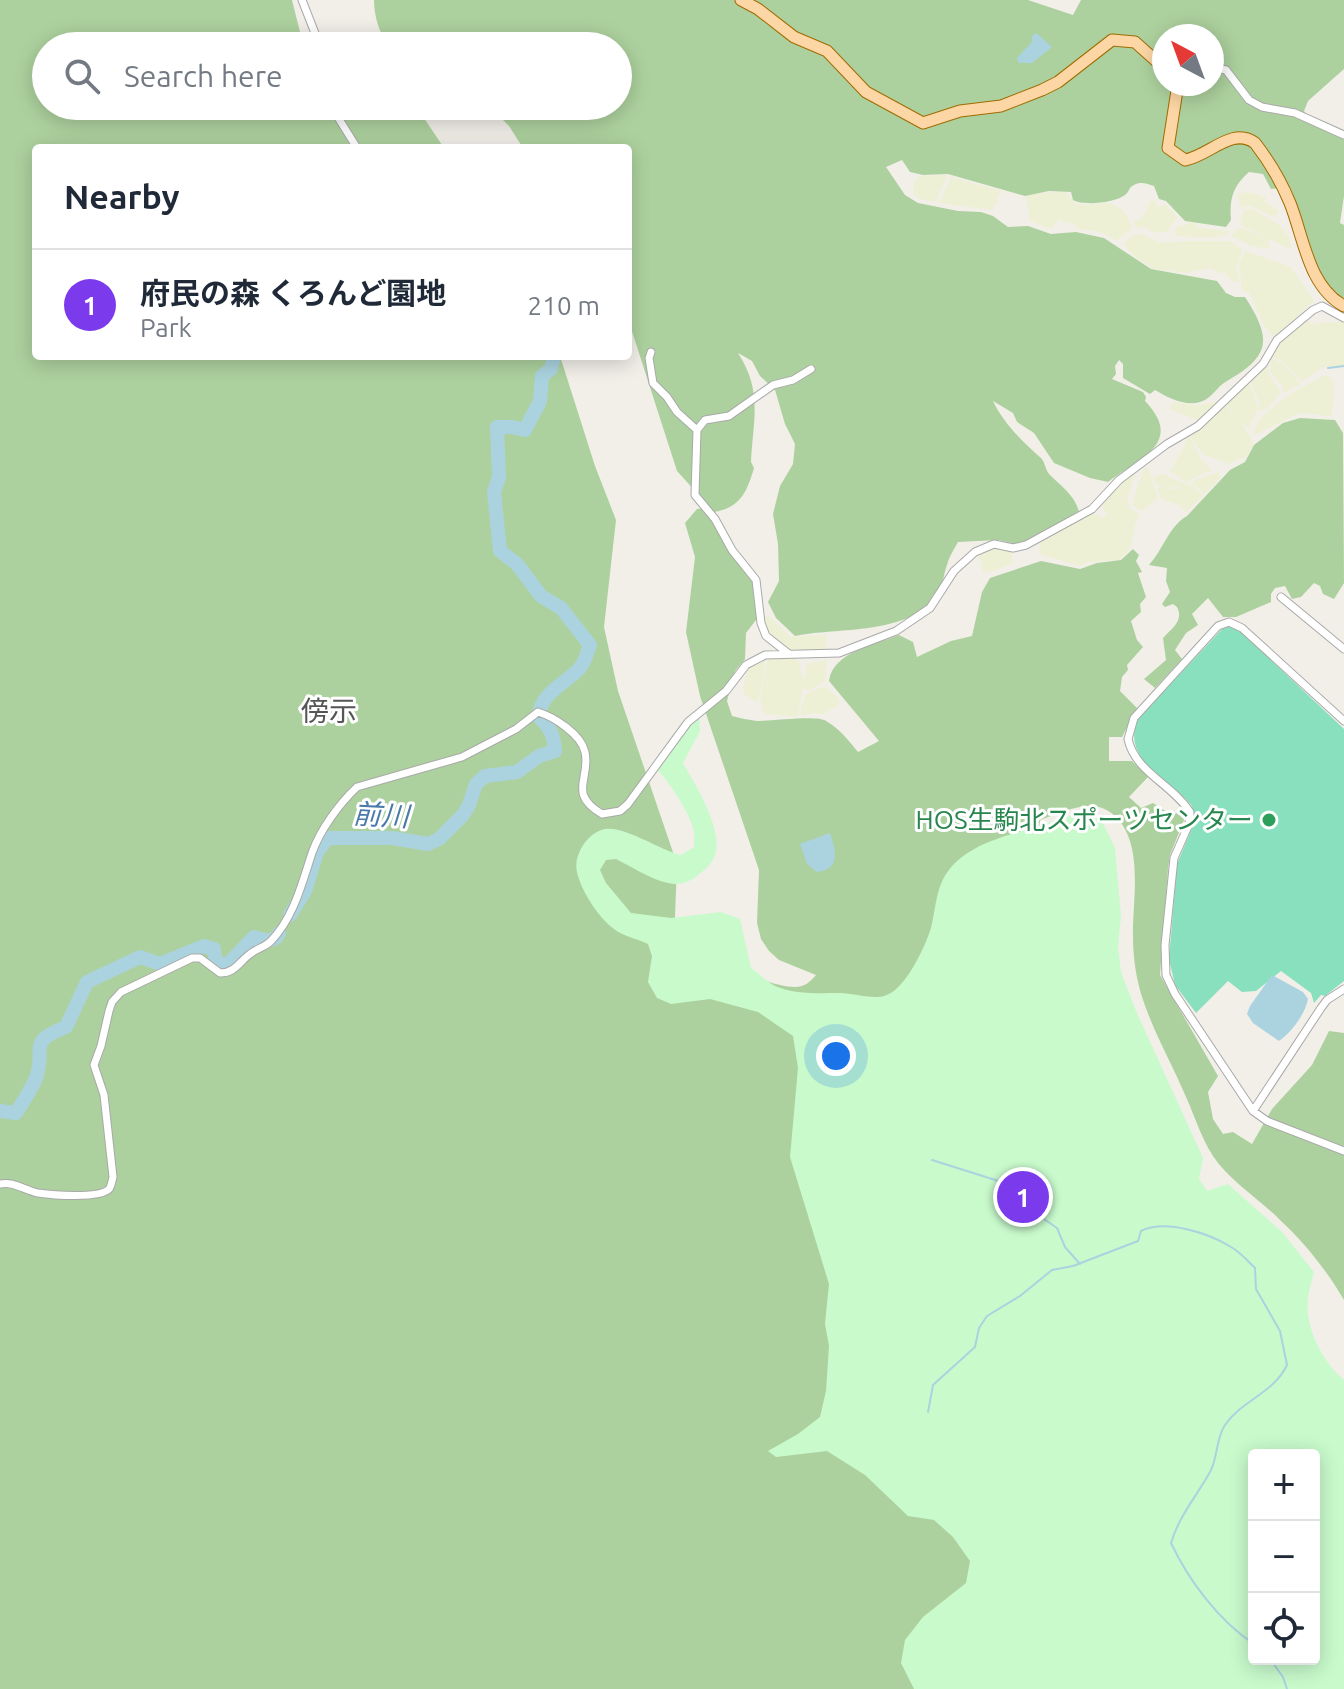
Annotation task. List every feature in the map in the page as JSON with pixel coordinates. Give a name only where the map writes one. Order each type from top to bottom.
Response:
[{"type":"main road","points":[[741,0],[794,37],[827,51],[866,92],[923,123],[960,111],[1001,106],[1042,90],[1058,82],[1112,40],[1135,42],[1152,57]]},
{"type":"main road","points":[[1176,96],[1168,148],[1185,160],[1205,154],[1229,139],[1249,138],[1255,143],[1287,195],[1317,280],[1335,302],[1344,306]]},
{"type":"street","points":[[302,0],[315,32]]},
{"type":"street","points":[[1224,70],[1249,100],[1262,107],[1295,113],[1344,135]]},
{"type":"street","points":[[340,120],[355,144]]},
{"type":"street","points":[[0,1184],[5,1182],[35,1192],[57,1195],[106,1192],[110,1188],[113,1177],[104,1095],[94,1065],[112,1002],[127,988],[192,958],[200,958],[220,973],[232,971],[252,952],[272,940],[302,889],[320,836],[347,796],[357,787],[462,757],[540,713],[563,725],[582,744],[586,754],[581,790],[595,809],[602,814],[610,814],[628,804],[680,730],[726,691],[746,665],[765,655],[839,653],[896,631],[930,608],[954,571],[975,552],[994,544],[1013,548],[1026,545],[1092,509],[1119,480],[1167,444],[1198,426],[1263,364],[1277,340],[1318,306],[1344,318]]},
{"type":"street","points":[[651,352],[653,383],[697,430]]},
{"type":"street","points":[[789,654],[766,636],[761,623],[756,580],[695,495],[697,430],[705,420],[729,416],[773,385],[793,380],[811,369]]},
{"type":"street","points":[[1281,597],[1343,646]]},
{"type":"street","points":[[1344,721],[1242,628],[1229,622],[1218,626],[1130,725],[1128,739],[1135,759],[1180,799],[1190,812],[1189,824],[1174,858],[1165,945],[1166,975],[1175,994],[1253,1111],[1267,1121],[1344,1151]]},
{"type":"street","points":[[1253,1111],[1321,1008],[1344,989]]},
{"type":"green space","points":[[0,0],[292,0],[300,32],[32,32],[32,120],[426,121],[441,144],[32,144],[32,360],[561,360],[616,520],[604,627],[618,691],[677,864],[675,917],[679,933],[751,974],[766,981],[799,987],[816,975],[779,960],[761,939],[757,923],[759,870],[700,696],[686,632],[695,557],[685,523],[697,509],[705,508],[727,546],[752,577],[756,590],[756,620],[746,633],[745,659],[735,671],[727,701],[732,716],[757,721],[821,719],[839,731],[858,752],[879,741],[829,681],[832,671],[846,656],[899,635],[913,642],[917,657],[951,641],[972,636],[982,592],[990,578],[1041,561],[1080,569],[1121,560],[1133,549],[1139,555],[1136,561],[1142,572],[1138,573],[1146,597],[1140,604],[1141,612],[1131,621],[1137,640],[1143,647],[1127,665],[1120,691],[1137,708],[1122,737],[1109,737],[1109,761],[1132,761],[1148,777],[1129,797],[1141,808],[1153,803],[1173,816],[1181,808],[1186,815],[1170,855],[1160,975],[1218,1076],[1208,1092],[1213,1119],[1223,1134],[1233,1132],[1252,1144],[1272,1109],[1312,1065],[1329,1031],[1344,1033],[1344,1300],[1307,1248],[1225,1171],[1204,1140],[1152,1022],[1138,982],[1133,945],[1135,876],[1131,845],[1118,819],[1100,807],[1070,809],[1040,820],[1044,829],[1050,935],[1335,1404],[1344,1689],[0,1689]]},
{"type":"green space","points":[[374,0],[1028,0],[1073,15],[1081,0],[1344,0],[1344,69],[1308,101],[1304,111],[1314,124],[1344,137],[1344,196],[1340,223],[1344,225],[1344,301],[1333,291],[1316,264],[1290,187],[1271,189],[1263,174],[1249,172],[1239,182],[1232,199],[1231,220],[1226,227],[1185,221],[1166,201],[1159,199],[1154,186],[1144,183],[1134,185],[1125,195],[1114,200],[1084,203],[1073,200],[1071,192],[1049,191],[1025,196],[948,174],[910,172],[902,160],[886,167],[905,195],[918,203],[981,212],[1008,227],[1028,226],[1051,234],[1076,232],[1104,238],[1151,269],[1217,281],[1226,293],[1245,297],[1260,324],[1263,345],[1259,355],[1242,372],[1208,398],[1195,403],[1174,400],[1155,390],[1150,394],[1123,378],[1123,364],[1119,360],[1112,379],[1143,392],[1161,429],[1153,449],[1108,482],[1054,463],[1034,433],[1017,422],[1013,413],[993,401],[1008,425],[1041,458],[1049,474],[1072,497],[1079,513],[1020,545],[998,540],[958,542],[937,595],[925,608],[909,617],[871,628],[795,636],[776,618],[768,602],[779,581],[773,514],[780,486],[793,464],[795,444],[785,424],[775,390],[760,376],[752,361],[738,353],[754,393],[751,462],[754,468],[741,498],[730,507],[714,512],[677,471],[632,331],[632,144],[520,144],[503,120],[632,120],[632,32],[380,30]]},
{"type":"green space","points":[[947,175],[936,202],[919,199],[913,194],[919,176]]},
{"type":"green space","points":[[951,177],[1001,191],[993,210],[939,203]]},
{"type":"green space","points":[[1066,192],[1077,205],[1112,203],[1125,213],[1133,228],[1116,241],[1103,233],[1076,228],[1074,224],[1059,220],[1051,229],[1030,221],[1026,197],[1036,193]]},
{"type":"green space","points":[[1247,192],[1266,197],[1265,201],[1279,211],[1274,217],[1250,206],[1241,208],[1237,196]]},
{"type":"green space","points":[[1151,200],[1156,201],[1156,207],[1165,204],[1177,217],[1168,231],[1154,233],[1144,227],[1137,228],[1134,222],[1142,218]]},
{"type":"green space","points":[[1252,209],[1278,224],[1289,237],[1292,250],[1242,226],[1240,222],[1244,210]]},
{"type":"green space","points":[[1192,222],[1199,228],[1229,231],[1226,235],[1208,238],[1176,236],[1174,231],[1177,227]]},
{"type":"green space","points":[[1242,228],[1268,239],[1270,249],[1251,246],[1231,236]]},
{"type":"green space","points":[[1142,234],[1161,243],[1234,243],[1242,250],[1236,268],[1239,281],[1233,282],[1224,272],[1221,274],[1210,268],[1186,273],[1154,269],[1135,257],[1123,243],[1134,235]]},
{"type":"green space","points":[[1245,251],[1291,267],[1314,301],[1274,338],[1265,327],[1249,293],[1242,290],[1239,263]]},
{"type":"green space","points":[[1307,319],[1311,324],[1344,321],[1344,365],[1321,368],[1302,382],[1282,361],[1272,357],[1277,344]]},
{"type":"green space","points":[[1271,358],[1282,363],[1301,384],[1284,393],[1282,385],[1270,371]]},
{"type":"green space","points":[[1267,363],[1269,375],[1281,392],[1267,409],[1259,411],[1259,402],[1249,378]]},
{"type":"green space","points":[[1325,375],[1334,385],[1332,417],[1306,413],[1295,415],[1252,436],[1258,420],[1288,395]]},
{"type":"green space","points":[[1248,380],[1258,408],[1249,428],[1240,421],[1253,446],[1246,457],[1228,464],[1204,455],[1190,437],[1201,459],[1212,470],[1185,482],[1170,471],[1186,438],[1226,406],[1240,420],[1226,404]]},
{"type":"green space","points":[[1174,402],[1216,404],[1199,421],[1169,409]]},
{"type":"green space","points":[[1300,418],[1335,420],[1343,433],[1344,583],[1334,599],[1323,594],[1320,586],[1314,583],[1301,597],[1292,599],[1285,586],[1275,588],[1271,602],[1236,617],[1223,617],[1208,598],[1192,614],[1198,625],[1186,633],[1175,650],[1182,659],[1155,688],[1144,679],[1166,660],[1163,638],[1176,624],[1179,612],[1173,604],[1165,607],[1162,604],[1170,592],[1166,581],[1167,568],[1149,565],[1175,526],[1230,470],[1245,462],[1254,445],[1283,423]]},
{"type":"green space","points":[[1144,468],[1148,468],[1158,498],[1143,511],[1133,506],[1133,501]]},
{"type":"green space","points":[[1136,472],[1127,499],[1130,508],[1140,515],[1130,548],[1124,556],[1080,566],[1039,554],[1040,541],[1080,518],[1093,513],[1102,518],[1107,513],[1102,506],[1107,499]]},
{"type":"green space","points":[[1219,472],[1220,478],[1204,494],[1192,482],[1185,486],[1193,485],[1203,496],[1186,512],[1178,505],[1161,499],[1157,488],[1177,489],[1181,487],[1162,488],[1153,477],[1164,474],[1184,484]]},
{"type":"green space","points":[[996,547],[1011,550],[1013,563],[983,572],[978,553]]},
{"type":"green space","points":[[768,615],[790,637],[826,635],[827,650],[789,651],[767,634],[762,620]]},
{"type":"green space","name":"HOS生駒北スポーツセンター","points":[[1225,626],[1237,628],[1344,729],[1344,981],[1314,1003],[1311,993],[1281,971],[1256,991],[1242,992],[1228,981],[1196,1013],[1175,985],[1169,959],[1177,864],[1192,828],[1192,806],[1150,768],[1136,747],[1134,735],[1137,720]]},
{"type":"green space","points":[[768,657],[793,657],[799,663],[804,682],[807,663],[827,660],[825,682],[809,690],[803,686],[798,717],[764,714],[760,701]]},
{"type":"green space","points":[[765,658],[757,702],[745,695],[743,689],[748,666]]},
{"type":"green space","points":[[825,686],[838,697],[840,703],[822,715],[801,716],[801,706],[807,693]]},
{"type":"green space","points":[[699,714],[700,731],[683,763],[700,793],[715,830],[717,841],[713,859],[697,876],[680,884],[655,879],[616,859],[606,860],[600,870],[606,883],[631,913],[671,918],[721,912],[740,919],[751,968],[783,989],[808,993],[875,997],[892,992],[907,977],[919,957],[931,928],[941,883],[957,861],[989,842],[1059,819],[1084,814],[1100,817],[1115,848],[1121,916],[1118,946],[1121,972],[1203,1158],[1199,1179],[1207,1191],[1228,1184],[1282,1232],[1314,1272],[1308,1295],[1312,1332],[1322,1354],[1344,1380],[1344,1689],[914,1689],[901,1663],[905,1640],[923,1617],[966,1583],[970,1561],[953,1537],[934,1520],[908,1516],[865,1475],[827,1451],[776,1457],[768,1451],[820,1417],[826,1391],[829,1346],[825,1324],[829,1284],[790,1157],[798,1068],[793,1036],[758,1012],[710,999],[671,1004],[657,998],[648,982],[652,956],[648,944],[621,934],[608,924],[587,895],[577,872],[577,859],[583,845],[605,829],[623,831],[681,855],[694,847],[694,830],[687,814],[655,768],[682,731]]},
{"type":"water","points":[[1036,33],[1052,47],[1032,63],[1019,63],[1017,58]]},
{"type":"water","points":[[830,833],[835,858],[830,867],[817,872],[807,864],[800,844]]},
{"type":"water","points":[[1272,975],[1303,992],[1308,999],[1297,1022],[1279,1041],[1253,1023],[1247,1014]]},
{"type":"waterway","name":"前川","points":[[290,915],[305,891],[317,852],[328,838],[392,838],[428,844],[439,839],[463,815],[476,784],[485,776],[517,772],[539,756],[555,751],[551,732],[539,717],[540,709],[548,696],[580,668],[590,645],[561,608],[541,596],[517,564],[500,551],[494,492],[499,477],[497,427],[525,430],[540,401],[542,376],[551,369],[553,360]]},
{"type":"waterway","points":[[1328,368],[1344,366]]},
{"type":"waterway","name":"前川","points":[[0,1111],[16,1113],[36,1078],[41,1042],[66,1027],[87,982],[140,957],[160,964],[204,946],[214,949],[216,964],[228,964],[254,937],[267,941],[276,938],[279,933]]},
{"type":"waterway","points":[[932,1160],[1008,1184],[1022,1192],[1044,1219],[1057,1228],[1065,1247],[1080,1264]]},
{"type":"waterway","points":[[928,1412],[933,1385],[975,1347],[979,1328],[987,1316],[1020,1296],[1052,1270],[1073,1266],[1138,1241],[1141,1231],[1162,1226],[1187,1229],[1234,1249],[1255,1268],[1256,1289],[1280,1331],[1287,1365],[1274,1383],[1225,1425],[1213,1466],[1183,1515],[1171,1543],[1206,1599],[1248,1640]]},
{"type":"waterway","points":[[1274,1665],[1287,1689]]},
{"type":"place","name":"HOS生駒北スポーツセンター","points":[[1269,820]]},
{"type":"place","name":"府民の森 くろんど園地","points":[[1023,1197]]},
{"type":"district","name":"傍示","points":[[329,711]]}]
